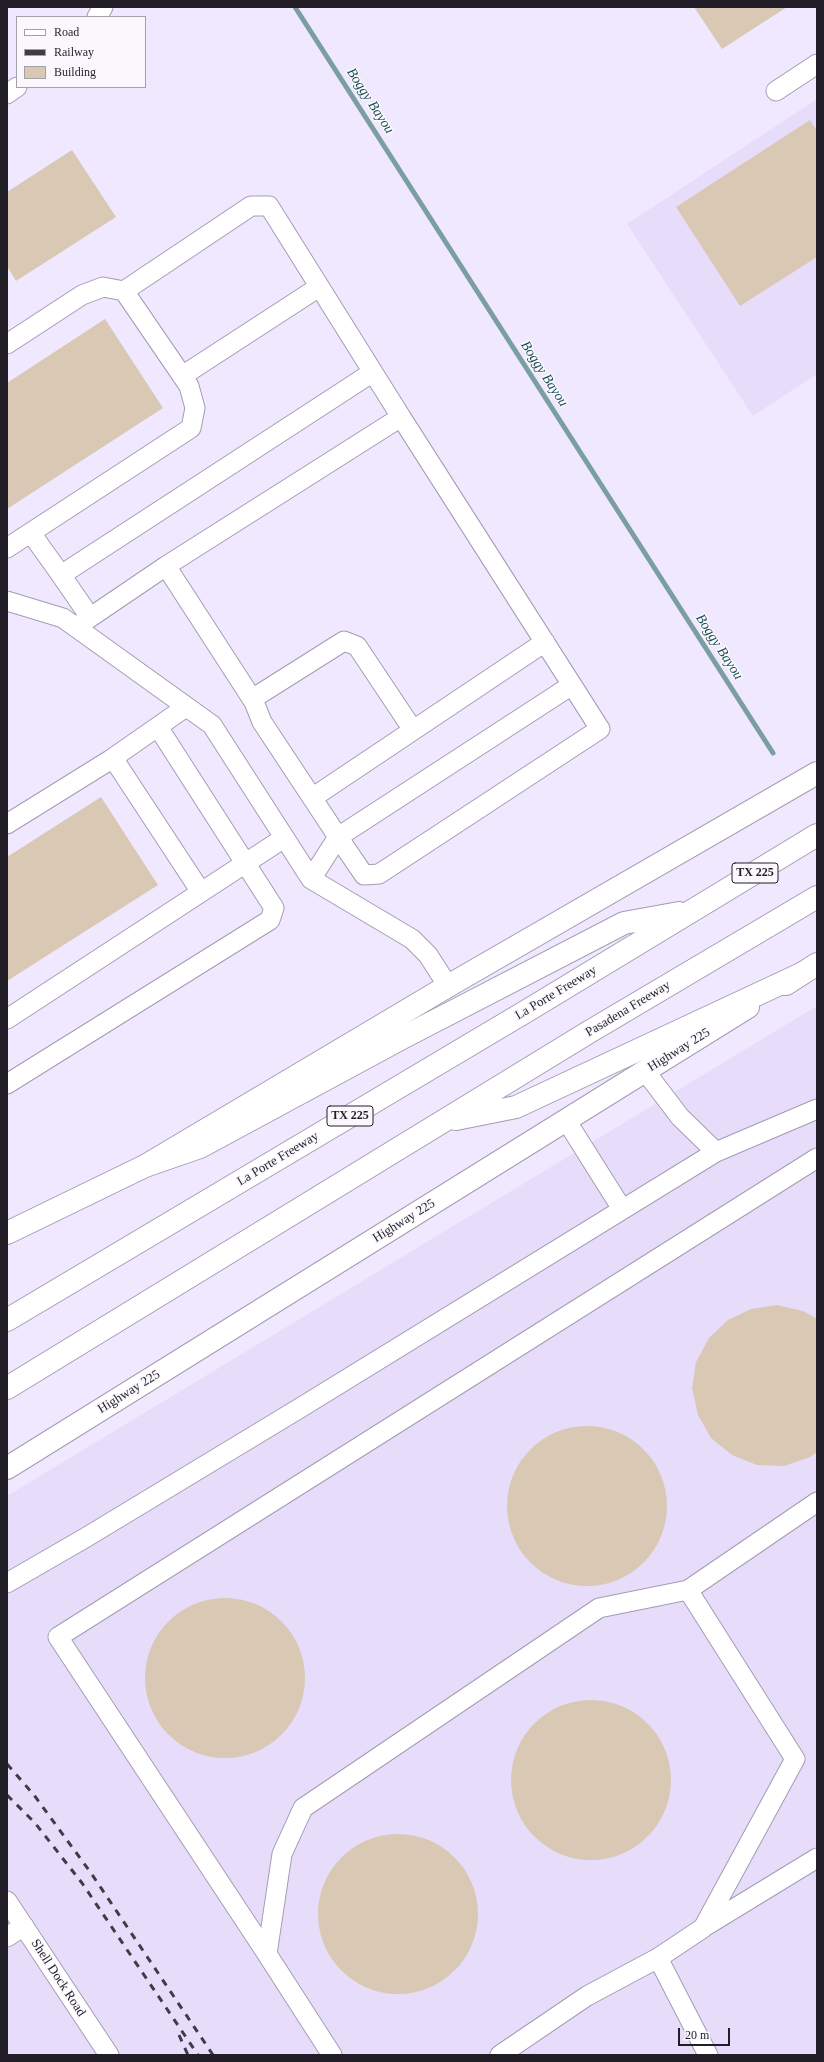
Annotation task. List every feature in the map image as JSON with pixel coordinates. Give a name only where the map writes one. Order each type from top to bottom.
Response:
[{"type":"main road","points":[[7,1233],[145,1166],[448,986],[817,773]]},
{"type":"main road","name":"TX 225","points":[[692,911],[817,835]]},
{"type":"main road","name":"Pasadena Freeway","points":[[439,1123],[817,897]]},
{"type":"main road","points":[[145,1166],[200,1147],[395,1042],[624,923],[692,911]]},
{"type":"main road","name":"La Porte Freeway","points":[[7,1320],[692,911]]},
{"type":"main road","points":[[7,1388],[439,1123],[516,1107],[809,969]]},
{"type":"main road","name":"Highway 225","points":[[7,1468],[809,969]]},
{"type":"street","points":[[98,16],[104,7]]},
{"type":"street","points":[[776,91],[817,64]]},
{"type":"street","points":[[7,94],[16,88]]},
{"type":"street","points":[[7,344],[82,295],[103,287],[124,291],[251,206],[269,206],[600,729],[379,874],[364,875],[262,722],[252,699],[166,566]]},
{"type":"street","points":[[182,376],[319,287]]},
{"type":"street","points":[[7,548],[191,428],[195,408],[189,386],[124,291]]},
{"type":"street","points":[[61,576],[373,372]]},
{"type":"street","points":[[7,601],[63,618],[83,622],[166,566],[402,417]]},
{"type":"street","points":[[31,533],[61,576],[83,622],[186,707],[212,725],[311,879],[412,939],[428,955],[448,986]]},
{"type":"street","points":[[252,699],[344,641],[357,646],[413,730]]},
{"type":"street","points":[[312,798],[545,642]]},
{"type":"street","points":[[311,879],[338,837],[572,685]]},
{"type":"street","points":[[7,824],[113,758],[186,707]]},
{"type":"street","points":[[7,1084],[270,920],[274,908],[158,727]]},
{"type":"street","points":[[113,758],[201,892]]},
{"type":"street","points":[[7,1019],[284,838]]},
{"type":"street","points":[[645,1071],[680,1117],[716,1152]]},
{"type":"street","points":[[7,1583],[85,1538],[294,1412],[716,1152],[817,1109]]},
{"type":"street","points":[[566,1120],[622,1209]]},
{"type":"street","points":[[332,2055],[58,1637],[817,1158]]},
{"type":"street","points":[[267,1954],[282,1854],[303,1808],[599,1608],[688,1590],[817,1502]]},
{"type":"street","points":[[688,1590],[795,1760],[703,1928]]},
{"type":"street","points":[[500,2055],[587,1996],[658,1958],[703,1928],[817,1858]]},
{"type":"street","name":"Shell Dock Road","points":[[7,1901],[109,2055]]},
{"type":"street","points":[[7,1937],[24,1926]]},
{"type":"street","points":[[658,1958],[706,2055]]},
{"type":"shaded area","points":[[817,99],[817,374],[753,416],[627,224]]},
{"type":"shaded area","points":[[817,1006],[817,2055],[7,2055],[7,1496]]},
{"type":"building","points":[[694,7],[787,7],[722,49]]},
{"type":"building","points":[[810,120],[817,131],[817,257],[740,306],[676,207]]},
{"type":"building","points":[[72,150],[116,217],[16,281],[7,266],[7,192]]},
{"type":"building","points":[[105,319],[163,408],[7,509],[7,383]]},
{"type":"building","points":[[101,797],[158,885],[7,981],[7,857]]},
{"type":"building","points":[[777,1305],[803,1311],[817,1319],[817,1452],[810,1457],[784,1466],[757,1465],[732,1455],[711,1438],[698,1415],[692,1388],[696,1362],[709,1338],[728,1320],[751,1309]]},
{"type":"building","points":[[587,1426],[618,1432],[638,1444],[649,1455],[661,1475],[667,1506],[661,1537],[649,1557],[638,1568],[618,1580],[587,1586],[556,1580],[536,1568],[525,1557],[513,1537],[507,1506],[513,1475],[525,1455],[536,1444],[556,1432]]},
{"type":"building","points":[[225,1598],[256,1604],[276,1616],[287,1627],[299,1647],[305,1678],[299,1709],[287,1729],[276,1740],[256,1752],[225,1758],[194,1752],[174,1740],[163,1729],[151,1709],[145,1678],[151,1647],[163,1627],[174,1616],[194,1604]]},
{"type":"building","points":[[591,1700],[622,1706],[642,1718],[653,1729],[665,1749],[671,1780],[665,1811],[653,1831],[642,1842],[622,1854],[591,1860],[560,1854],[540,1842],[529,1831],[517,1811],[511,1780],[517,1749],[529,1729],[540,1718],[560,1706]]},
{"type":"building","points":[[398,1834],[429,1840],[449,1852],[460,1863],[472,1883],[478,1914],[472,1945],[460,1965],[449,1976],[429,1988],[398,1994],[367,1988],[347,1976],[336,1965],[324,1945],[318,1914],[324,1883],[336,1863],[347,1852],[367,1840]]},
{"type":"waterway","name":"Boggy Bayou","points":[[295,7],[773,753]]},
{"type":"railway","points":[[7,1764],[34,1795],[91,1873],[213,2055]]},
{"type":"railway","points":[[7,1795],[35,1823],[82,1883],[198,2055]]},
{"type":"railway","points":[[179,2035],[188,2055]]}]
